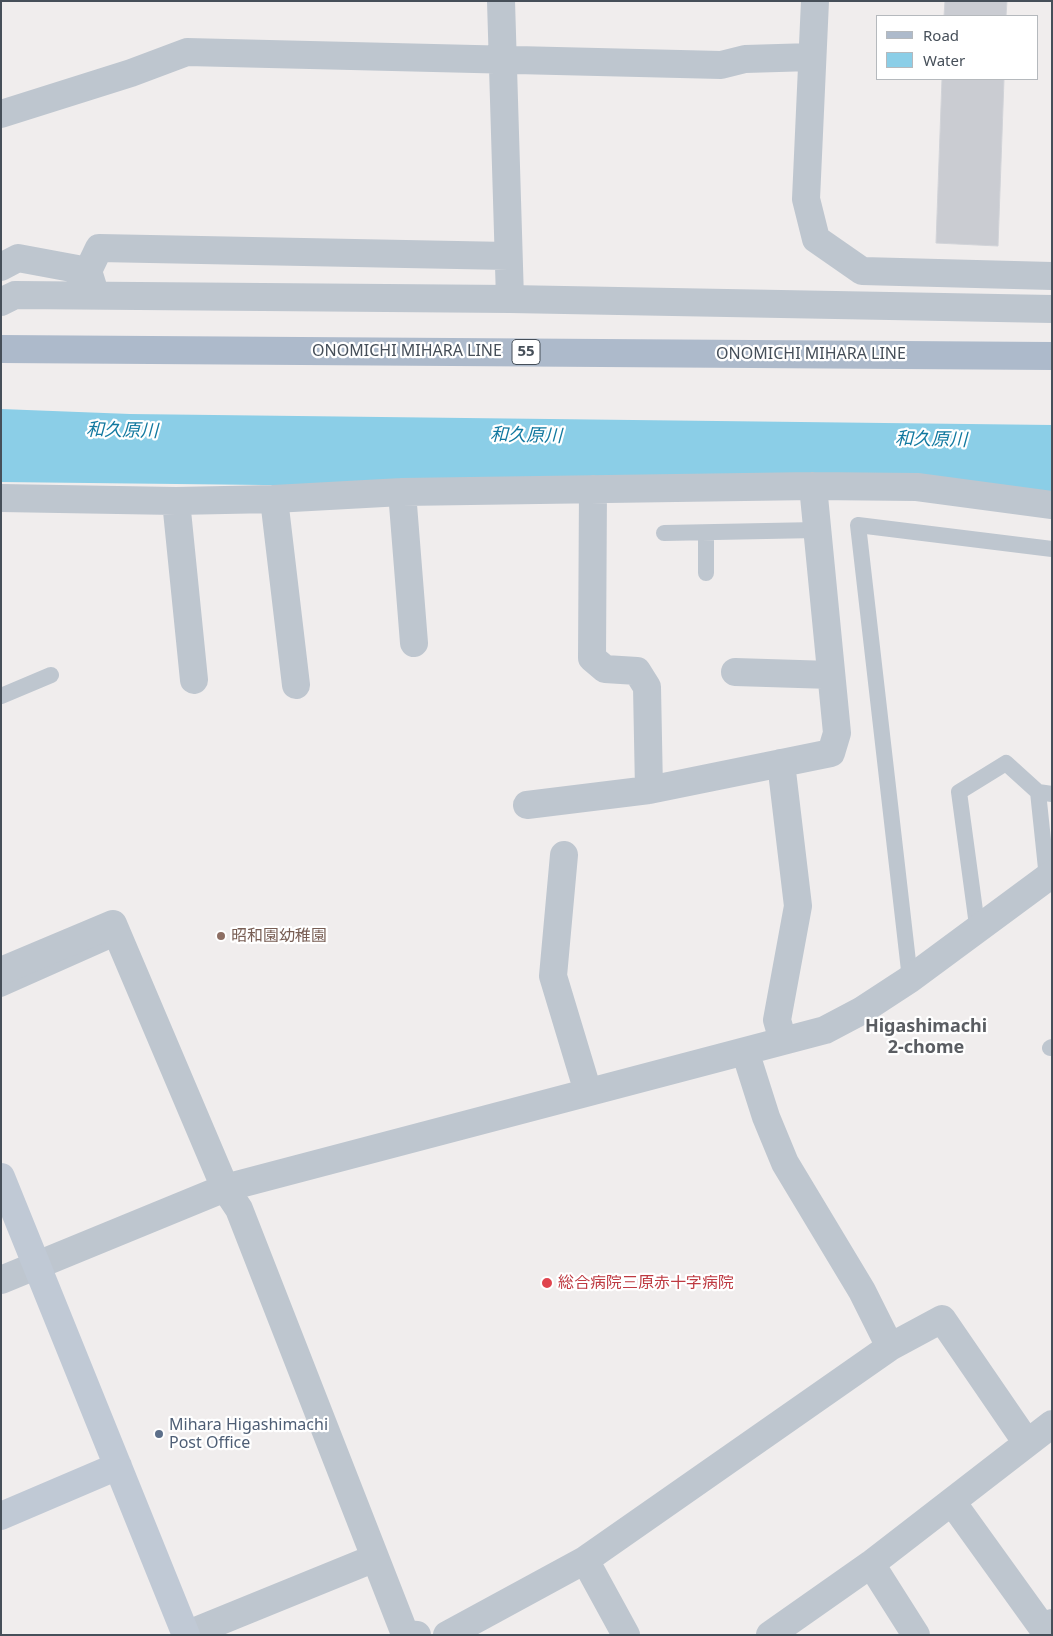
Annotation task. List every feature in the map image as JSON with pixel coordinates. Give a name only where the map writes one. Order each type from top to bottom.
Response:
[{"type":"main road","name":"ONOMICHI MIHARA LINE","points":[[1,349],[1052,356]]},
{"type":"street","points":[[501,1],[510,299]]},
{"type":"street","points":[[815,1],[806,199],[816,239],[862,270],[879,306]]},
{"type":"street","points":[[1,114],[130,73],[187,52],[721,65],[745,59],[812,57]]},
{"type":"street","points":[[92,284],[99,248],[508,256]]},
{"type":"street","points":[[1,267],[18,258],[92,284]]},
{"type":"street","points":[[819,305],[862,270],[1052,276]]},
{"type":"street","points":[[1,302],[15,295],[92,284],[510,299],[1052,309]]},
{"type":"street","points":[[527,805],[649,790],[831,753],[837,733],[813,486]]},
{"type":"street","points":[[1,498],[176,501],[274,499],[402,492],[813,486],[916,487],[1052,505]]},
{"type":"street","points":[[593,489],[592,658],[605,669],[637,671],[647,687],[649,790]]},
{"type":"street","points":[[402,492],[414,643]]},
{"type":"street","points":[[274,499],[296,685]]},
{"type":"street","points":[[176,501],[194,680]]},
{"type":"street","points":[[735,672],[831,675]]},
{"type":"street","points":[[781,764],[798,906],[777,1020],[783,1041]]},
{"type":"street","points":[[564,855],[554,976],[588,1092]]},
{"type":"street","points":[[1,1280],[225,1188],[825,1030],[862,1011],[910,979],[1049,876]]},
{"type":"street","points":[[1,971],[112,924],[225,1188],[239,1209],[405,1634],[417,1635]]},
{"type":"street","points":[[745,1051],[766,1117],[785,1163],[862,1291],[890,1347]]},
{"type":"street","points":[[1,1177],[186,1635],[375,1558]]},
{"type":"street","points":[[447,1635],[585,1560],[890,1347],[942,1318],[1027,1443]]},
{"type":"street","points":[[770,1635],[871,1564],[1052,1424]]},
{"type":"street","points":[[1,1516],[118,1466]]},
{"type":"street","points":[[952,1502],[1042,1627],[1052,1623]]},
{"type":"street","points":[[585,1560],[626,1635]]},
{"type":"street","points":[[871,1564],[916,1635]]},
{"type":"lane","points":[[910,979],[858,525],[1052,549]]},
{"type":"lane","points":[[664,533],[817,530]]},
{"type":"lane","points":[[706,533],[706,573]]},
{"type":"lane","points":[[1,696],[51,675]]},
{"type":"lane","points":[[982,925],[976,918],[959,792],[1006,763],[1045,793],[1049,876]]},
{"type":"lane","points":[[1,989],[118,938]]},
{"type":"water","name":"和久原川","points":[[1,409],[130,414],[1052,425],[1052,494],[1,482]]},
{"type":"building","points":[[945,1],[1007,1],[1006,15],[944,15]]},
{"type":"building","points":[[942,80],[1004,80],[998,246],[936,243]]},
{"type":"place","name":"昭和園幼稚園","points":[[221,936]]},
{"type":"place","name":"総合病院三原赤十字病院","points":[[547,1283]]},
{"type":"place","name":"Mihara Higashimachi Post Office","points":[[159,1434]]},
{"type":"district","name":"Higashimachi 2-chome","points":[[926,1037]]}]
